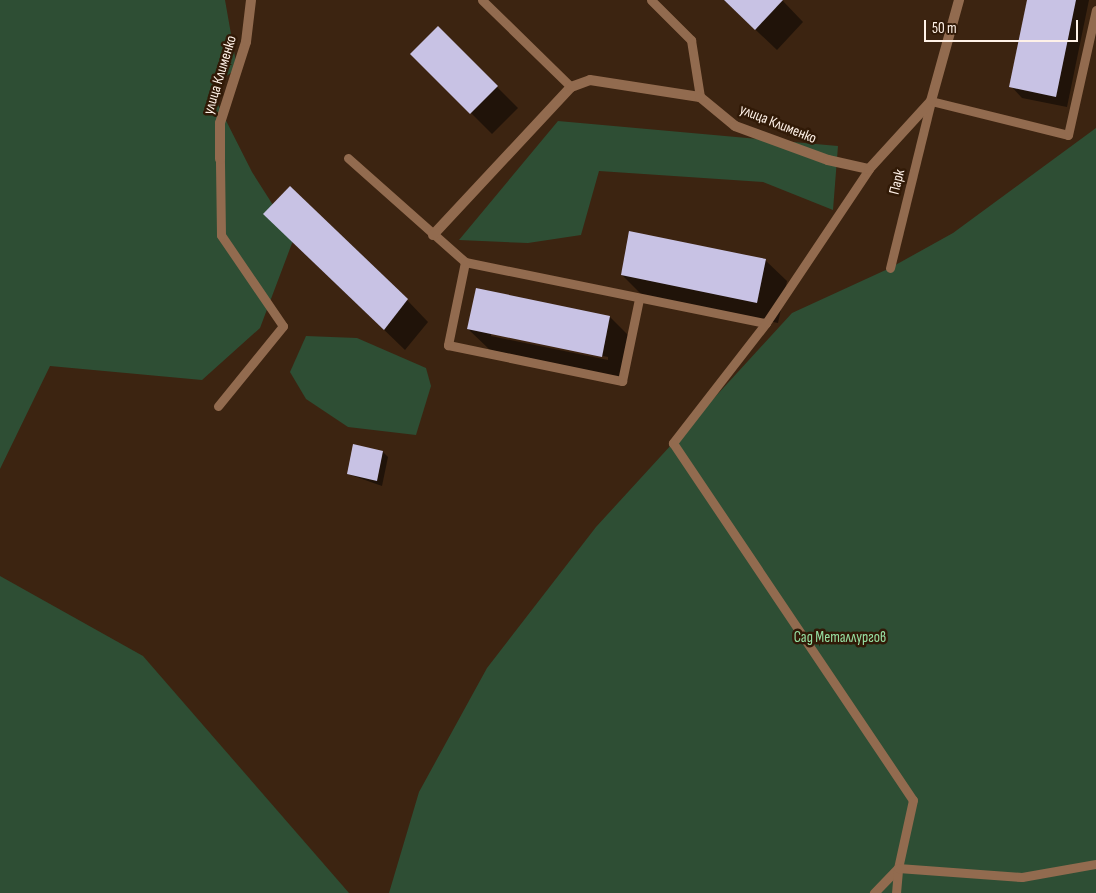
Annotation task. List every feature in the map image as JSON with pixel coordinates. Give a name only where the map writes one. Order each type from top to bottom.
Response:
[{"type":"street","name":"улица Клименко","points":[[220,159],[220,122],[246,42],[251,0]]},
{"type":"street","points":[[870,169],[931,102],[959,0]]},
{"type":"street","points":[[433,236],[571,86],[590,80],[700,97]]},
{"type":"street","name":"улица Клименко","points":[[700,97],[735,126],[828,160],[870,169]]},
{"type":"lane","points":[[482,0],[571,86]]},
{"type":"lane","points":[[651,0],[691,40],[700,97]]},
{"type":"lane","points":[[931,102],[1068,136],[1096,10]]},
{"type":"lane","name":"Парк","points":[[890,268],[931,102]]},
{"type":"lane","points":[[348,158],[433,236],[465,262],[639,299],[766,323]]},
{"type":"lane","points":[[218,406],[283,326],[221,235],[220,159]]},
{"type":"lane","points":[[870,169],[766,323],[673,443],[913,800],[898,868],[896,893]]},
{"type":"lane","points":[[465,262],[448,345],[622,381],[639,299]]},
{"type":"lane","points":[[898,868],[1022,877],[1096,864]]},
{"type":"lane","points":[[874,893],[898,868]]},
{"type":"green space","points":[[0,0],[225,0],[237,68],[210,89],[252,172],[294,238],[260,328],[202,380],[50,366],[0,469]]},
{"type":"green space","points":[[558,121],[838,146],[833,210],[763,182],[599,171],[581,235],[528,243],[459,240]]},
{"type":"green space","name":"Сад Металлургов","points":[[1096,128],[1096,893],[389,893],[419,792],[487,668],[596,527],[792,313],[890,268],[953,233]]},
{"type":"green space","points":[[306,336],[357,338],[426,368],[431,386],[416,435],[348,427],[306,399],[290,372]]},
{"type":"green space","points":[[0,576],[143,656],[349,893],[0,893]]},
{"type":"building","points":[[724,0],[783,0],[755,30]]},
{"type":"building","points":[[1027,0],[1076,0],[1056,97],[1009,87]]},
{"type":"building","points":[[438,26],[498,86],[470,114],[410,54]]},
{"type":"building","points":[[290,186],[408,299],[384,330],[263,214]]},
{"type":"building","points":[[629,231],[766,259],[757,303],[621,275]]},
{"type":"building","points":[[476,288],[610,316],[602,357],[467,329]]},
{"type":"building","points":[[353,444],[383,451],[377,481],[347,474]]}]
